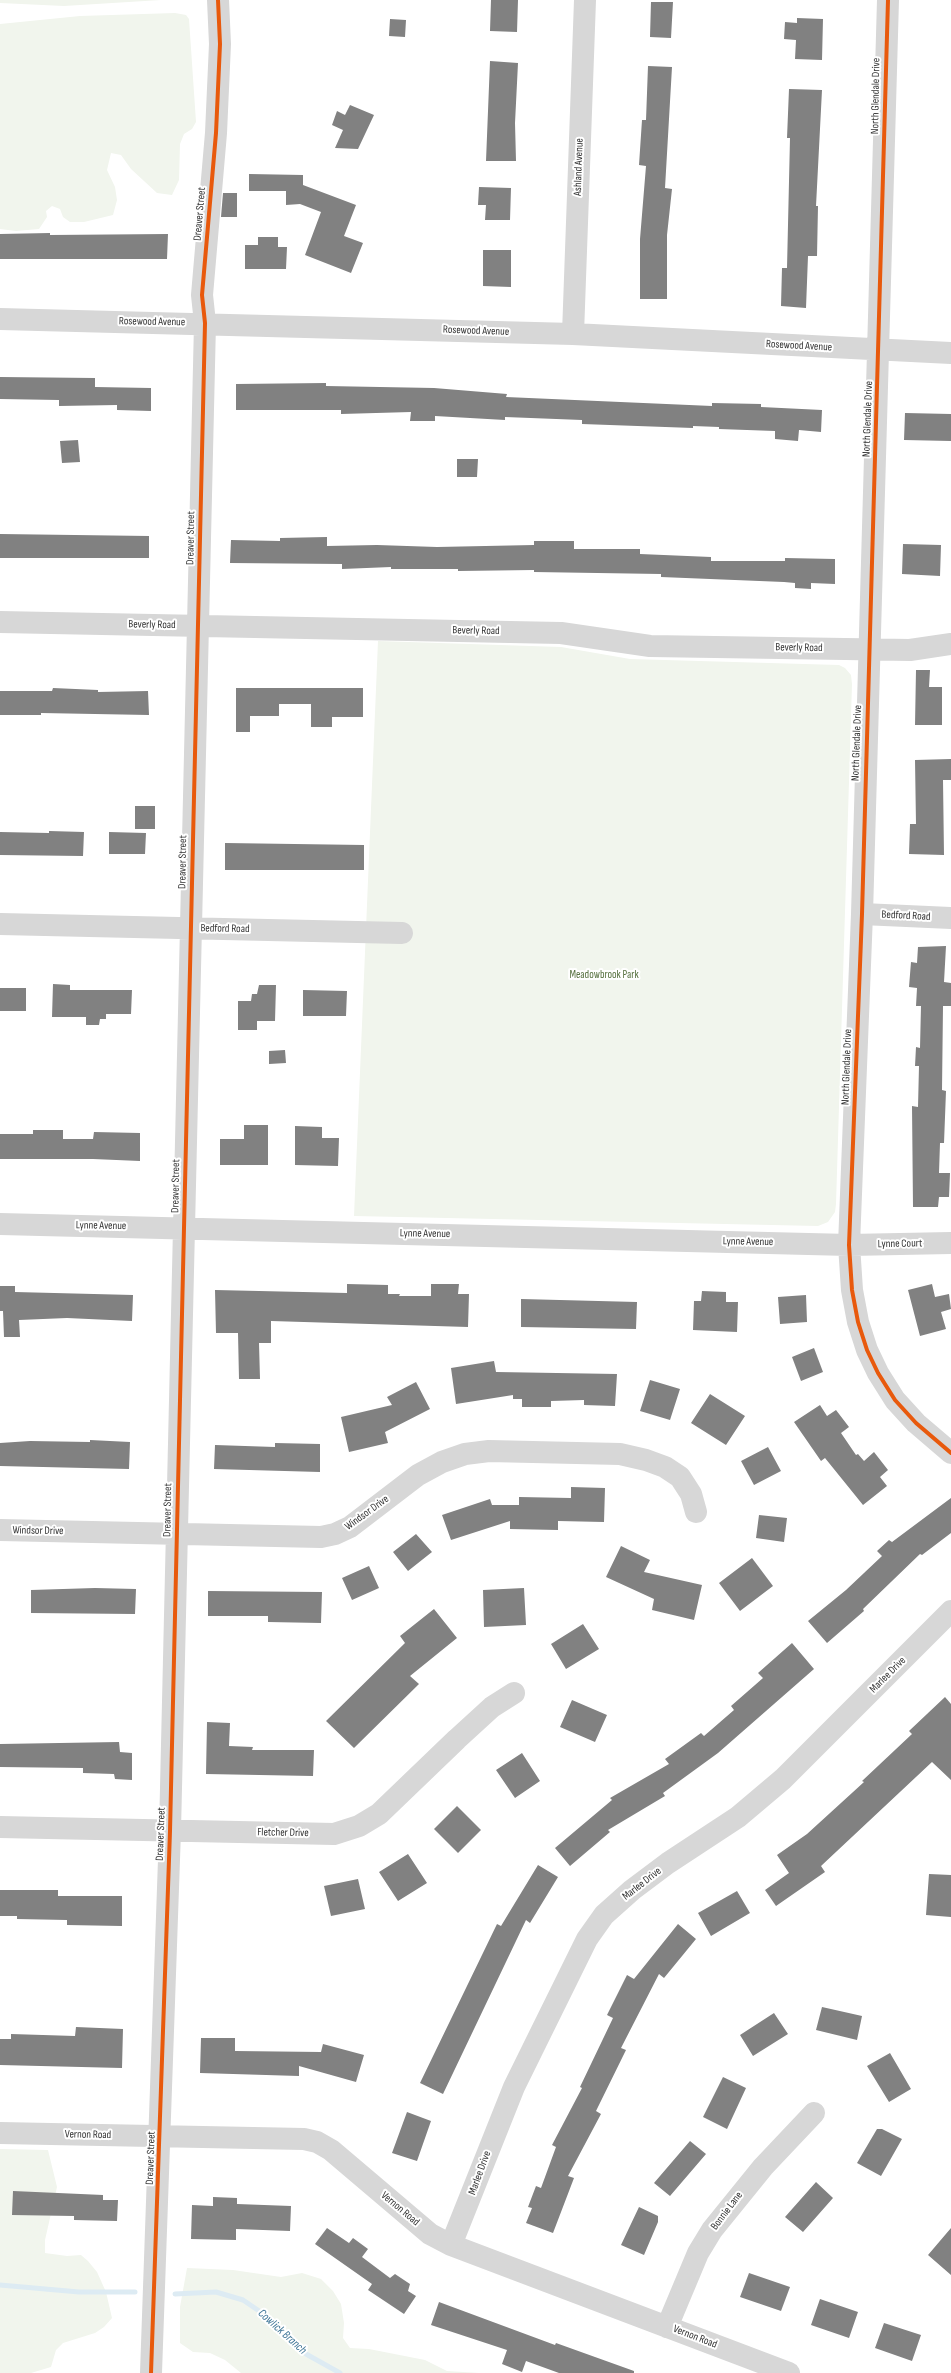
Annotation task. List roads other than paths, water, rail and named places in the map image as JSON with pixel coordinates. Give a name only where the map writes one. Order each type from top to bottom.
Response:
[{"type":"street","name":"Dreaver Street","points":[[151,2373],[170,1830],[205,323],[202,296],[216,134],[220,44],[218,0]]},
{"type":"street","name":"Ashland Avenue","points":[[573,334],[585,0]]},
{"type":"street","name":"North Glendale Drive","points":[[888,0],[862,914],[849,1245],[852,1290],[858,1322],[867,1350],[878,1373],[900,1406],[951,1454]]},
{"type":"street","name":"Rosewood Avenue","points":[[0,319],[205,323],[573,334],[951,353]]},
{"type":"street","name":"Beverly Road","points":[[0,622],[561,633],[650,646],[910,650],[951,644]]},
{"type":"street","name":"Bedford Road","points":[[862,914],[951,918]]},
{"type":"street","name":"Bedford Road","points":[[0,924],[402,933]]},
{"type":"street","name":"Lynne Avenue","points":[[0,1224],[184,1227],[849,1245]]},
{"type":"street","name":"Lynne Court","points":[[849,1245],[951,1243]]},
{"type":"street","name":"Windsor Drive","points":[[0,1530],[177,1533],[321,1538],[350,1528],[418,1475],[465,1454],[489,1451],[620,1454],[646,1460],[665,1467],[680,1477],[691,1494],[696,1512]]},
{"type":"street","name":"Marlee Drive","points":[[451,2245],[514,2087],[587,1939],[604,1915],[632,1890],[668,1863],[738,1817],[783,1779],[951,1611]]},
{"type":"street","name":"Fletcher Drive","points":[[0,1827],[334,1834],[359,1826],[379,1814],[456,1739],[492,1707],[514,1693]]},
{"type":"street","name":"Bonnie Lane","points":[[667,2327],[698,2253],[712,2230],[763,2167],[814,2113]]},
{"type":"street","name":"Vernon Road","points":[[0,2133],[304,2139],[317,2142],[331,2150],[430,2234],[451,2245],[789,2373]]},
{"type":"waterway","name":"Cowlick Branch","points":[[0,2285],[79,2292],[135,2292]]},
{"type":"waterway","name":"Cowlick Branch","points":[[175,2294],[216,2292],[243,2300],[265,2315],[306,2354],[340,2373]]},
{"type":"park label","name":"Meadowbrook Park","points":[[604,975]]}]
